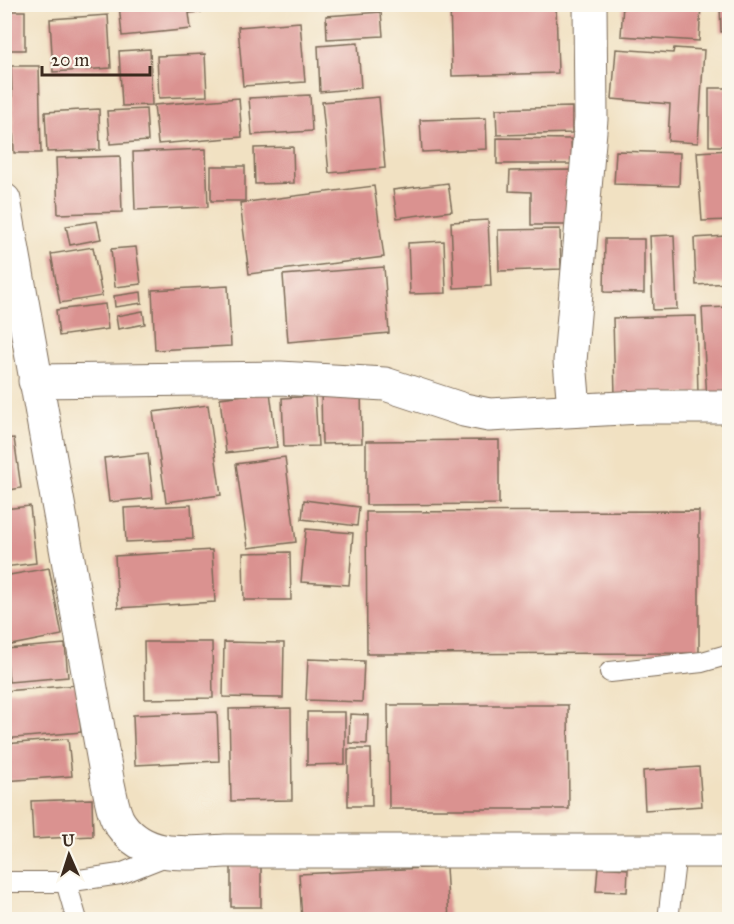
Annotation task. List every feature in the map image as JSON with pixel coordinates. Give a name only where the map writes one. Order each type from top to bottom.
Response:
[{"type":"street","points":[[574,410],[570,361],[591,119],[590,4]]},
{"type":"street","points":[[4,200],[15,312],[34,381],[108,784],[119,824],[140,844],[171,854],[225,851],[729,851]]},
{"type":"street","points":[[34,381],[304,379],[385,384],[464,410],[489,414],[729,407]]},
{"type":"lane","points":[[610,672],[702,662],[729,654]]},
{"type":"lane","points":[[669,920],[676,852]]},
{"type":"lane","points":[[4,882],[66,882],[120,874],[171,854]]},
{"type":"lane","points":[[66,882],[77,920]]},
{"type":"building","points":[[119,4],[201,4],[201,12],[189,13],[191,29],[122,36]]},
{"type":"building","points":[[450,4],[556,4],[558,73],[452,76]]},
{"type":"building","points":[[623,4],[701,4],[699,41],[621,36]]},
{"type":"building","points":[[720,4],[730,4],[730,31],[721,32]]},
{"type":"building","points":[[4,11],[25,11],[25,50],[4,50]]},
{"type":"building","points":[[381,12],[383,36],[327,39],[326,16]]},
{"type":"building","points":[[108,15],[111,68],[53,72],[50,19]]},
{"type":"building","points":[[300,22],[305,82],[243,86],[238,27]]},
{"type":"building","points":[[358,43],[361,88],[320,92],[318,46]]},
{"type":"building","points":[[674,48],[704,50],[698,143],[668,141],[670,104],[612,99],[616,49],[673,53]]},
{"type":"building","points":[[150,49],[152,105],[122,106],[119,51]]},
{"type":"building","points":[[205,54],[207,96],[159,98],[157,56]]},
{"type":"building","points":[[11,66],[39,66],[41,153],[14,153]]},
{"type":"building","points":[[709,88],[730,88],[730,146],[709,146]]},
{"type":"building","points":[[310,95],[312,131],[252,135],[249,98]]},
{"type":"building","points":[[379,97],[385,168],[329,173],[322,102]]},
{"type":"building","points":[[239,98],[242,137],[158,144],[154,105]]},
{"type":"building","points":[[572,107],[572,133],[497,135],[496,109]]},
{"type":"building","points":[[99,109],[100,150],[47,152],[45,112]]},
{"type":"building","points":[[146,109],[148,141],[110,144],[107,111]]},
{"type":"building","points":[[486,118],[487,149],[422,152],[420,120]]},
{"type":"building","points":[[497,138],[571,139],[572,164],[497,164]]},
{"type":"building","points":[[293,147],[294,183],[255,184],[254,148]]},
{"type":"building","points":[[206,149],[208,207],[135,210],[133,152]]},
{"type":"building","points":[[730,150],[730,220],[702,221],[697,152]]},
{"type":"building","points":[[616,151],[680,153],[679,186],[614,184]]},
{"type":"building","points":[[120,156],[122,212],[58,214],[56,158]]},
{"type":"building","points":[[211,166],[245,166],[245,201],[211,201]]},
{"type":"building","points":[[571,170],[571,225],[531,225],[531,192],[509,191],[510,171]]},
{"type":"building","points":[[448,183],[452,211],[397,218],[393,190]]},
{"type":"building","points":[[374,186],[384,257],[249,274],[240,203]]},
{"type":"building","points":[[488,220],[491,286],[454,288],[451,222]]},
{"type":"building","points":[[97,221],[101,239],[70,245],[66,226]]},
{"type":"building","points":[[560,229],[561,269],[499,271],[498,230]]},
{"type":"building","points":[[674,235],[677,309],[653,310],[650,236]]},
{"type":"building","points":[[726,236],[730,283],[696,285],[694,238]]},
{"type":"building","points":[[605,239],[644,239],[644,293],[604,292]]},
{"type":"building","points":[[444,241],[446,293],[410,294],[408,243]]},
{"type":"building","points":[[93,247],[102,296],[60,303],[51,254]]},
{"type":"building","points":[[136,247],[141,284],[115,287],[111,249]]},
{"type":"building","points":[[384,267],[389,333],[288,342],[283,275]]},
{"type":"building","points":[[228,286],[231,346],[155,350],[152,290]]},
{"type":"building","points":[[141,292],[142,303],[115,307],[114,296]]},
{"type":"building","points":[[105,304],[108,329],[59,336],[56,310]]},
{"type":"building","points":[[730,307],[730,400],[707,401],[702,308]]},
{"type":"building","points":[[143,311],[145,324],[118,329],[116,316]]},
{"type":"building","points":[[696,316],[698,394],[615,396],[613,318]]},
{"type":"building","points":[[361,388],[362,443],[322,444],[321,389]]},
{"type":"building","points":[[270,392],[277,447],[226,453],[220,398]]},
{"type":"building","points":[[315,396],[318,446],[284,447],[282,398]]},
{"type":"building","points":[[208,405],[221,495],[166,502],[153,412]]},
{"type":"building","points":[[14,438],[21,488],[4,491],[4,439]]},
{"type":"building","points":[[499,440],[499,504],[366,505],[366,441]]},
{"type":"building","points":[[148,453],[153,498],[109,502],[104,458]]},
{"type":"building","points":[[285,457],[296,542],[248,548],[236,464]]},
{"type":"building","points":[[304,500],[359,507],[357,526],[302,519]]},
{"type":"building","points":[[191,505],[193,539],[126,542],[124,508]]},
{"type":"building","points":[[30,506],[36,563],[4,567],[4,509]]},
{"type":"building","points":[[699,511],[699,653],[367,654],[366,512]]},
{"type":"building","points":[[306,529],[353,533],[349,585],[301,582]]},
{"type":"building","points":[[212,550],[215,602],[118,608],[115,556]]},
{"type":"building","points":[[290,552],[291,600],[244,600],[243,553]]},
{"type":"building","points":[[49,568],[62,635],[11,645],[4,611],[4,576]]},
{"type":"building","points":[[144,642],[212,642],[213,698],[145,699]]},
{"type":"building","points":[[224,642],[284,643],[283,698],[223,697]]},
{"type":"building","points":[[65,644],[68,677],[9,682],[6,649]]},
{"type":"building","points":[[308,659],[364,661],[362,702],[306,700]]},
{"type":"building","points":[[77,685],[81,732],[4,739],[4,691]]},
{"type":"building","points":[[388,705],[568,705],[569,809],[389,809]]},
{"type":"building","points":[[291,708],[292,800],[231,801],[229,709]]},
{"type":"building","points":[[217,712],[219,761],[135,765],[133,715]]},
{"type":"building","points":[[307,712],[345,712],[345,764],[307,765]]},
{"type":"building","points":[[350,714],[368,715],[367,744],[349,743]]},
{"type":"building","points":[[68,739],[72,776],[4,781],[4,744]]},
{"type":"building","points":[[348,749],[371,749],[372,806],[348,806]]},
{"type":"building","points":[[699,767],[702,806],[645,810],[643,771]]},
{"type":"building","points":[[92,799],[93,836],[33,839],[31,801]]},
{"type":"building","points":[[231,865],[261,866],[261,907],[231,907]]},
{"type":"building","points":[[446,867],[449,920],[302,920],[299,874]]},
{"type":"building","points":[[598,867],[628,869],[627,892],[596,891]]}]
